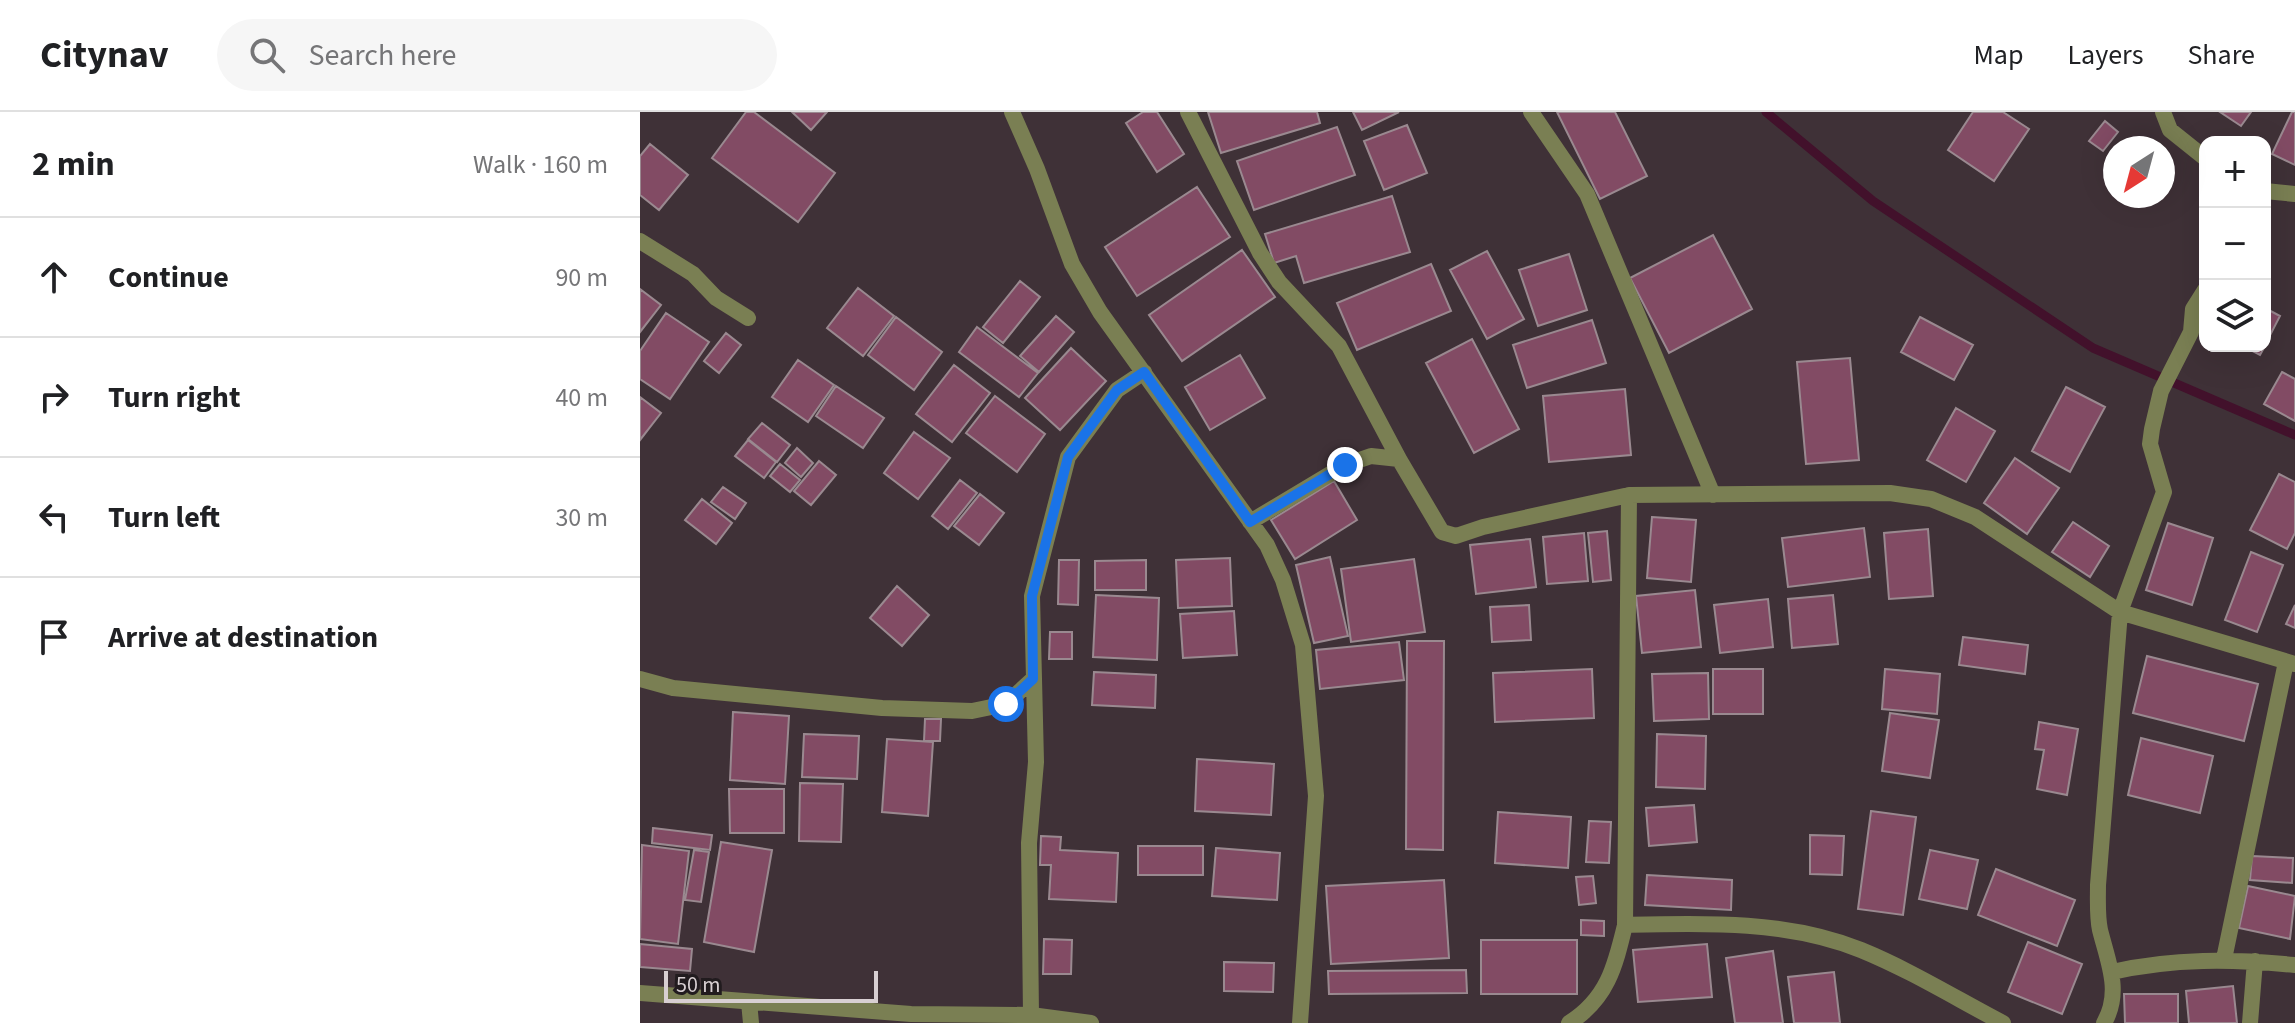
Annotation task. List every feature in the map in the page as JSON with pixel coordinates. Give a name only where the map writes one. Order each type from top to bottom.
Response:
[{"type":"street","points":[[1012,112],[1072,264],[1100,312],[1267,545],[1283,580],[1303,645],[1316,796],[1298,1023],[1309,1023]]},
{"type":"street","points":[[1188,112],[1260,253],[1279,282],[1339,346],[1442,532],[1449,535],[1629,495],[1890,493],[1931,499],[1975,517],[2120,612],[2290,663],[2224,959]]},
{"type":"street","points":[[1531,112],[1587,194],[1713,495]]},
{"type":"street","points":[[2162,113],[2170,130],[2199,153]]},
{"type":"street","points":[[2271,192],[2295,194]]},
{"type":"street","points":[[640,241],[693,274],[716,298],[748,318]]},
{"type":"street","points":[[2104,1023],[2113,996],[2112,972],[2099,926],[2098,885],[2120,612],[2164,492],[2150,444],[2161,391],[2191,332],[2193,309],[2199,300]]},
{"type":"street","points":[[1031,1015],[1029,843],[1036,762],[1032,596],[1068,457],[1117,390],[1144,372]]},
{"type":"street","points":[[1250,522],[1345,465],[1371,456],[1399,459]]},
{"type":"street","points":[[1569,1023],[1602,996],[1614,969],[1625,925],[1629,495]]},
{"type":"street","points":[[640,679],[673,688],[882,708],[972,711],[1006,704],[1033,679]]},
{"type":"street","points":[[1625,925],[1707,923],[1790,931],[1860,950],[2003,1023]]},
{"type":"street","points":[[2112,972],[2153,963],[2224,959],[2295,965]]},
{"type":"street","points":[[2250,1023],[2255,961]]},
{"type":"street","points":[[640,993],[911,1014],[1031,1015],[1091,1023]]},
{"type":"street","points":[[749,1002],[751,1023]]},
{"type":"building","points":[[746,112],[754,112],[835,173],[798,222],[712,158]]},
{"type":"building","points":[[792,112],[827,112],[811,130]]},
{"type":"building","points":[[1143,112],[1157,112],[1184,154],[1157,172],[1126,123]]},
{"type":"building","points":[[1208,112],[1317,112],[1320,123],[1221,153]]},
{"type":"building","points":[[1353,112],[1399,112],[1362,130]]},
{"type":"building","points":[[1557,112],[1615,112],[1647,176],[1600,199]]},
{"type":"building","points":[[1973,112],[2003,112],[2029,129],[1994,181],[1948,150]]},
{"type":"building","points":[[2220,112],[2251,112],[2241,126]]},
{"type":"building","points":[[2292,112],[2295,112],[2295,165],[2272,154]]},
{"type":"building","points":[[2105,121],[2118,132],[2115,136],[2103,136],[2103,151],[2089,141]]},
{"type":"building","points":[[1407,125],[1427,173],[1384,190],[1364,141]]},
{"type":"building","points":[[1337,127],[1355,175],[1254,210],[1237,161]]},
{"type":"building","points":[[650,144],[688,175],[659,210],[640,195],[640,156]]},
{"type":"building","points":[[1197,187],[1230,237],[1137,296],[1105,247]]},
{"type":"building","points":[[1392,196],[1410,252],[1304,283],[1296,256],[1274,263],[1265,234]]},
{"type":"building","points":[[1713,235],[1752,309],[1669,353],[1630,278]]},
{"type":"building","points":[[1242,250],[1275,297],[1182,361],[1149,315]]},
{"type":"building","points":[[1487,251],[1524,319],[1487,339],[1450,270]]},
{"type":"building","points":[[1569,254],[1587,310],[1538,326],[1519,270]]},
{"type":"building","points":[[1431,264],[1451,311],[1357,350],[1337,303]]},
{"type":"building","points":[[1020,281],[1040,297],[1003,343],[983,327]]},
{"type":"building","points":[[858,288],[894,316],[863,356],[827,328]]},
{"type":"building","points":[[640,289],[661,305],[640,332]]},
{"type":"building","points":[[2271,311],[2280,316],[2271,333]]},
{"type":"building","points":[[666,313],[709,342],[670,399],[640,379],[640,351]]},
{"type":"building","points":[[1056,316],[1074,332],[1039,372],[1020,356]]},
{"type":"building","points":[[896,317],[942,352],[914,390],[868,355]]},
{"type":"building","points":[[1920,317],[1973,345],[1954,380],[1901,352]]},
{"type":"building","points":[[1592,320],[1606,363],[1527,388],[1513,345]]},
{"type":"building","points":[[977,327],[1038,373],[1019,397],[959,352]]},
{"type":"building","points":[[726,333],[741,345],[719,373],[704,361]]},
{"type":"building","points":[[1472,339],[1519,429],[1474,453],[1426,363]]},
{"type":"building","points":[[1071,348],[1106,381],[1060,430],[1025,398]]},
{"type":"building","points":[[1240,355],[1265,398],[1210,430],[1185,387]]},
{"type":"building","points":[[1850,358],[1859,460],[1806,464],[1797,362]]},
{"type":"building","points":[[798,360],[834,385],[808,422],[772,397]]},
{"type":"building","points":[[954,365],[990,393],[952,442],[916,414]]},
{"type":"building","points":[[2282,372],[2295,379],[2295,421],[2264,404]]},
{"type":"building","points":[[836,386],[884,418],[863,448],[816,416]]},
{"type":"building","points":[[2066,387],[2105,407],[2070,472],[2032,451]]},
{"type":"building","points":[[1625,389],[1631,455],[1549,462],[1543,396]]},
{"type":"building","points":[[995,396],[1045,434],[1017,472],[966,433]]},
{"type":"building","points":[[640,397],[661,413],[640,440]]},
{"type":"building","points":[[1956,408],[1995,431],[1966,482],[1927,460]]},
{"type":"building","points":[[762,423],[790,445],[777,462],[748,439]]},
{"type":"building","points":[[914,432],[950,458],[918,499],[884,473]]},
{"type":"building","points":[[748,440],[776,462],[764,478],[735,456]]},
{"type":"building","points":[[797,448],[813,463],[801,477],[785,463]]},
{"type":"building","points":[[2015,458],[2059,488],[2027,534],[1984,503]]},
{"type":"building","points":[[819,461],[836,475],[811,505],[794,491]]},
{"type":"building","points":[[780,464],[800,480],[790,492],[770,476]]},
{"type":"building","points":[[2279,474],[2295,482],[2295,533],[2287,549],[2250,530]]},
{"type":"building","points":[[960,480],[977,493],[948,529],[932,516]]},
{"type":"building","points":[[1334,481],[1357,520],[1295,559],[1271,520]]},
{"type":"building","points":[[723,487],[746,503],[735,519],[711,502]]},
{"type":"building","points":[[980,494],[1004,513],[979,545],[954,526]]},
{"type":"building","points":[[702,499],[732,523],[716,544],[685,520]]},
{"type":"building","points":[[1652,517],[1696,520],[1691,582],[1647,578]]},
{"type":"building","points":[[2073,522],[2109,546],[2090,577],[2052,552]]},
{"type":"building","points":[[2168,523],[2213,538],[2192,605],[2146,590]]},
{"type":"building","points":[[1864,528],[1870,577],[1788,587],[1782,538]]},
{"type":"building","points":[[1928,529],[1933,596],[1889,599],[1884,533]]},
{"type":"building","points":[[1607,531],[1611,580],[1593,582],[1588,533]]},
{"type":"building","points":[[1584,533],[1588,581],[1547,584],[1543,537]]},
{"type":"building","points":[[1530,539],[1536,587],[1476,594],[1470,545]]},
{"type":"building","points":[[2251,552],[2283,565],[2257,632],[2225,620]]},
{"type":"building","points":[[1330,557],[1348,636],[1314,643],[1296,565]]},
{"type":"building","points":[[1230,558],[1232,606],[1178,608],[1176,560]]},
{"type":"building","points":[[1414,559],[1425,632],[1351,642],[1341,569]]},
{"type":"building","points":[[1059,560],[1079,560],[1078,605],[1058,604]]},
{"type":"building","points":[[1146,560],[1146,590],[1095,590],[1095,561]]},
{"type":"building","points":[[897,586],[929,615],[902,646],[870,618]]},
{"type":"building","points":[[1695,590],[1701,647],[1642,653],[1636,596]]},
{"type":"building","points":[[1096,595],[1159,598],[1157,660],[1093,657]]},
{"type":"building","points":[[1833,595],[1838,644],[1792,648],[1788,599]]},
{"type":"building","points":[[1768,599],[1773,647],[1720,653],[1714,605]]},
{"type":"building","points":[[1529,605],[1531,640],[1492,642],[1490,607]]},
{"type":"building","points":[[2295,605],[2295,628],[2286,624]]},
{"type":"building","points":[[1234,611],[1237,655],[1183,658],[1180,614]]},
{"type":"building","points":[[1050,632],[1072,632],[1072,659],[1049,659]]},
{"type":"building","points":[[1963,637],[2028,645],[2025,674],[1959,665]]},
{"type":"building","points":[[1407,641],[1444,641],[1443,850],[1406,849]]},
{"type":"building","points":[[1399,642],[1404,680],[1320,689],[1316,650]]},
{"type":"building","points":[[2147,656],[2258,684],[2244,741],[2133,713]]},
{"type":"building","points":[[1592,669],[1594,718],[1495,722],[1493,673]]},
{"type":"building","points":[[1713,669],[1763,669],[1763,714],[1713,714]]},
{"type":"building","points":[[1885,669],[1940,674],[1937,714],[1882,709]]},
{"type":"building","points":[[1094,672],[1156,675],[1155,708],[1092,705]]},
{"type":"building","points":[[1708,673],[1709,719],[1654,721],[1652,674]]},
{"type":"building","points":[[733,712],[789,716],[785,784],[730,780]]},
{"type":"building","points":[[1890,713],[1939,720],[1930,778],[1882,771]]},
{"type":"building","points":[[925,719],[941,719],[940,741],[924,741]]},
{"type":"building","points":[[2039,722],[2078,729],[2067,795],[2037,789],[2044,750],[2035,749]]},
{"type":"building","points":[[804,734],[859,736],[857,779],[802,777]]},
{"type":"building","points":[[1657,734],[1706,736],[1705,789],[1656,787]]},
{"type":"building","points":[[2141,738],[2213,756],[2200,813],[2128,795]]},
{"type":"building","points":[[887,739],[933,742],[928,816],[882,812]]},
{"type":"building","points":[[1197,759],[1274,764],[1271,815],[1195,811]]},
{"type":"building","points":[[800,783],[843,784],[841,842],[799,841]]},
{"type":"building","points":[[729,789],[784,789],[784,833],[730,833]]},
{"type":"building","points":[[1694,805],[1697,842],[1649,846],[1646,808]]},
{"type":"building","points":[[1871,811],[1916,817],[1903,915],[1858,909]]},
{"type":"building","points":[[1498,812],[1571,817],[1568,868],[1495,863]]},
{"type":"building","points":[[1589,821],[1611,822],[1609,863],[1586,862]]},
{"type":"building","points":[[653,828],[712,835],[710,850],[652,843]]},
{"type":"building","points":[[1810,835],[1844,836],[1842,875],[1810,874]]},
{"type":"building","points":[[1041,836],[1061,837],[1060,850],[1118,853],[1116,902],[1049,899],[1051,865],[1040,865]]},
{"type":"building","points":[[721,842],[772,850],[754,952],[704,942]]},
{"type":"building","points":[[642,845],[689,851],[678,944],[640,939]]},
{"type":"building","points":[[1138,846],[1203,846],[1203,875],[1138,875]]},
{"type":"building","points":[[1216,848],[1280,853],[1277,900],[1212,896]]},
{"type":"building","points":[[694,850],[709,852],[701,902],[685,900]]},
{"type":"building","points":[[1930,850],[1978,860],[1967,909],[1919,899]]},
{"type":"building","points":[[2252,856],[2293,858],[2292,883],[2250,880]]},
{"type":"building","points":[[1996,869],[2075,900],[2057,946],[1978,915]]},
{"type":"building","points":[[1647,875],[1732,880],[1731,910],[1645,905]]},
{"type":"building","points":[[1593,876],[1596,903],[1579,905],[1576,877]]},
{"type":"building","points":[[1444,880],[1449,958],[1331,964],[1326,886]]},
{"type":"building","points":[[2248,886],[2295,896],[2290,939],[2239,928]]},
{"type":"building","points":[[1581,920],[1604,921],[1604,936],[1581,935]]},
{"type":"building","points":[[1044,939],[1072,940],[1071,974],[1043,974]]},
{"type":"building","points":[[1481,940],[1577,940],[1577,994],[1481,994]]},
{"type":"building","points":[[2028,942],[2082,964],[2062,1014],[2008,992]]},
{"type":"building","points":[[640,944],[692,949],[690,971],[640,967]]},
{"type":"building","points":[[1707,944],[1712,997],[1638,1002],[1633,950]]},
{"type":"building","points":[[1773,951],[1783,1023],[1735,1023],[1726,958]]},
{"type":"building","points":[[1224,962],[1274,963],[1273,992],[1224,991]]},
{"type":"building","points":[[1466,970],[1467,993],[1329,994],[1328,971]]},
{"type":"building","points":[[1834,972],[1840,1023],[1794,1023],[1788,977]]},
{"type":"building","points":[[2233,986],[2237,1023],[2189,1023],[2186,991]]},
{"type":"building","points":[[2124,994],[2178,994],[2178,1023],[2125,1023]]},
{"type":"waterway","points":[[1766,112],[1873,201],[2093,348],[2295,435]]},
{"type":"route","points":[[1006,704],[1033,679],[1032,596],[1068,457],[1117,390],[1144,372],[1250,522],[1345,465]]}]
